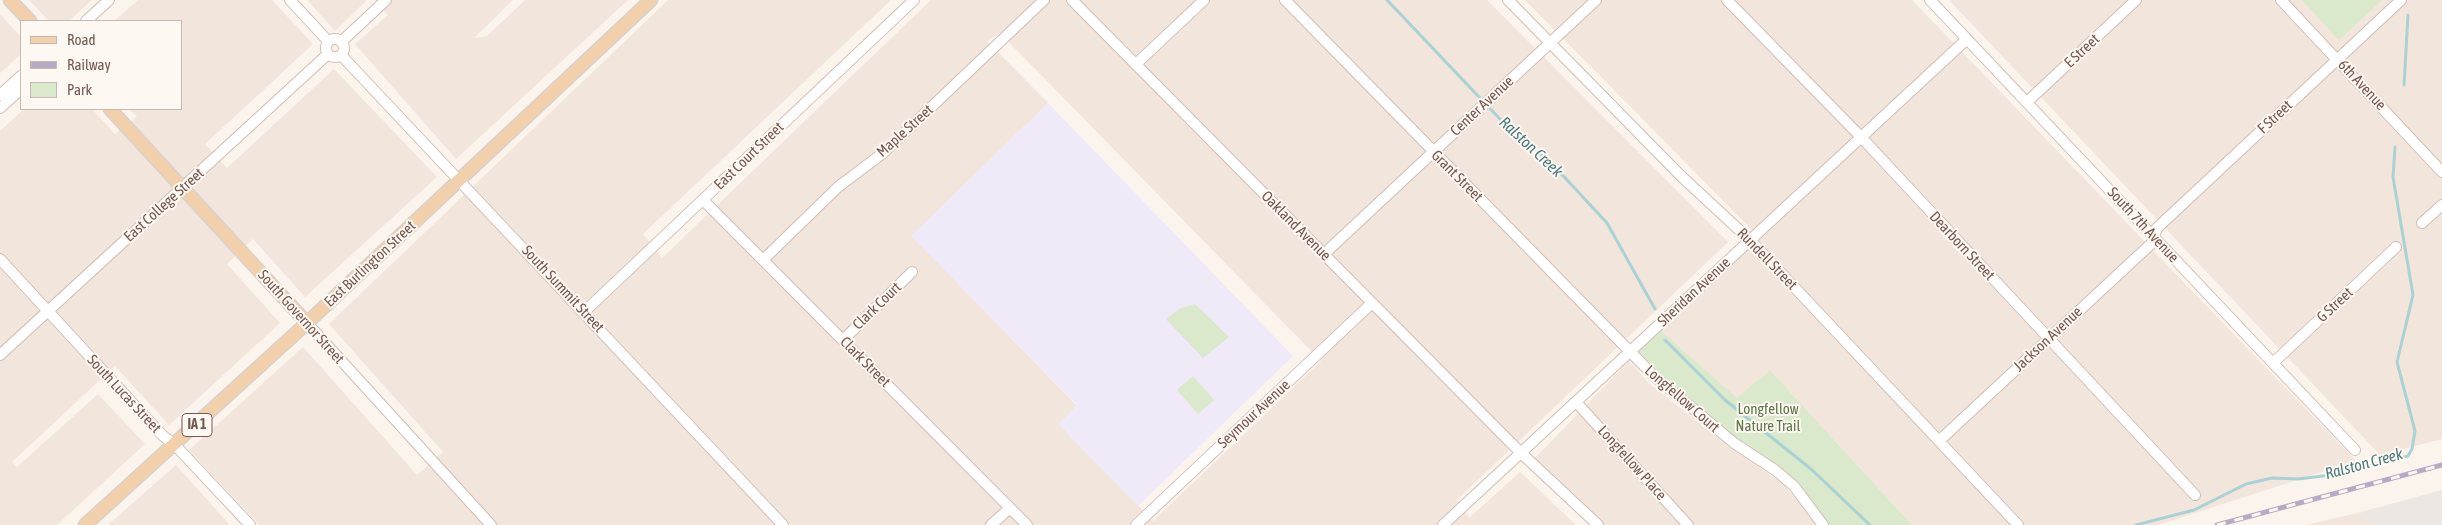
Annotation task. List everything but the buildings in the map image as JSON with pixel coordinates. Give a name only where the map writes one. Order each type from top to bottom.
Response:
[{"type":"main road","points":[[10,0],[29,20]]},
{"type":"main road","name":"East Burlington Street","points":[[85,525],[307,323],[651,0]]},
{"type":"main road","name":"South Governor Street","points":[[111,110],[307,323]]},
{"type":"street","points":[[87,20],[109,0]]},
{"type":"street","points":[[290,0],[328,41]]},
{"type":"street","points":[[341,42],[386,0]]},
{"type":"street","name":"East Court Street","points":[[584,312],[914,0]]},
{"type":"street","name":"Maple Street","points":[[763,260],[838,187],[883,153],[1044,0]]},
{"type":"street","name":"Oakland Avenue","points":[[1072,0],[1520,452]]},
{"type":"street","points":[[1136,64],[1204,0]]},
{"type":"street","name":"Grant Street","points":[[1284,0],[1630,351]]},
{"type":"street","name":"Rundell Street","points":[[1508,0],[1682,176],[1750,240],[2018,525]]},
{"type":"street","name":"Center Avenue","points":[[1324,254],[1596,0]]},
{"type":"street","name":"Dearborn Street","points":[[1727,0],[1861,137],[2195,495]]},
{"type":"street","name":"South 7th Avenue","points":[[1930,0],[2355,450]]},
{"type":"street","name":"E Street","points":[[2027,102],[2136,0]]},
{"type":"street","name":"6th Avenue","points":[[2281,0],[2442,172]]},
{"type":"street","name":"F Street","points":[[2154,237],[2156,228],[2401,0]]},
{"type":"street","points":[[334,38],[341,42],[344,49],[341,55],[335,57],[328,54],[325,48],[328,41],[334,38]]},
{"type":"street","name":"Sheridan Avenue","points":[[1449,523],[1520,452],[1966,39]]},
{"type":"street","name":"East College Street","points":[[0,356],[328,54]]},
{"type":"street","name":"South Summit Street","points":[[341,55],[783,525]]},
{"type":"street","points":[[0,95],[20,77]]},
{"type":"street","points":[[0,108],[20,90]]},
{"type":"street","name":"Clark Street","points":[[703,200],[1027,525]]},
{"type":"street","points":[[2422,224],[2442,205]]},
{"type":"street","name":"Jackson Avenue","points":[[1940,440],[2152,243],[2154,237]]},
{"type":"street","name":"G Street","points":[[2273,363],[2396,247]]},
{"type":"street","name":"South Lucas Street","points":[[0,259],[162,435],[175,445],[250,525]]},
{"type":"street","name":"Clark Court","points":[[843,340],[912,272]]},
{"type":"street","name":"Seymour Avenue","points":[[1136,525],[1372,303]]},
{"type":"street","name":"South Governor Street","points":[[307,323],[491,525]]},
{"type":"street","name":"Longfellow Court","points":[[1630,351],[1654,377],[1727,437],[1794,486],[1823,525]]},
{"type":"street","name":"Longfellow Place","points":[[1576,402],[1688,525]]},
{"type":"street","points":[[1520,452],[1598,525]]},
{"type":"street","points":[[991,525],[1010,508]]},
{"type":"shaded area","points":[[29,0],[92,0],[70,20],[48,20]]},
{"type":"shaded area","points":[[138,0],[272,0],[313,44],[205,144],[227,168],[334,69],[437,177],[305,297],[253,239],[227,264],[280,323],[169,425],[115,366],[12,462],[17,467],[98,394],[145,444],[57,525],[0,525],[0,131],[23,110],[93,110],[115,134],[137,116],[130,110],[182,110],[182,20],[115,20]]},
{"type":"shaded area","points":[[307,0],[367,0],[335,31]]},
{"type":"shaded area","points":[[375,0],[513,0],[474,38],[487,36],[525,0],[628,0],[456,159],[355,44],[388,15]]},
{"type":"shaded area","points":[[668,0],[891,0],[643,234],[662,258],[931,0],[1487,0],[1728,242],[1457,500],[1469,518],[1520,472],[1576,525],[259,525],[189,450],[303,347],[417,475],[443,452],[329,324]],"holes":[[[1000,33],[1321,361],[1153,521],[1059,424],[1077,406],[912,236],[1048,103],[987,41]]]},
{"type":"shaded area","points":[[1525,0],[1912,0],[2356,461],[2158,525],[1912,525],[1770,370],[1737,399],[1660,330],[1760,238]]},
{"type":"shaded area","points":[[1949,0],[2442,0],[2442,439],[2380,455]]},
{"type":"shaded area","points":[[0,14],[20,36],[20,55],[0,73]]},
{"type":"shaded area","points":[[1048,103],[1293,356],[1138,506],[1058,424],[1077,405],[911,236]]},
{"type":"shaded area","points":[[1629,361],[1649,383],[1727,445],[1783,484],[1808,512],[1816,525],[1602,525],[1534,459]]},
{"type":"shaded area","points":[[176,465],[230,525],[108,525]]},
{"type":"shaded area","points":[[2442,490],[2442,525],[2373,525],[2361,512]]},
{"type":"shaded area","points":[[2361,512],[2373,525],[2306,525]]},
{"type":"green space","points":[[2302,0],[2382,0],[2339,40]]},
{"type":"green space","points":[[1195,304],[1229,337],[1203,358],[1166,319],[1181,308]]},
{"type":"green space","name":"Longfellow Nature Trail","points":[[1660,330],[1737,398],[1770,370],[1912,525],[1828,525],[1809,498],[1788,477],[1699,408],[1638,351]]},
{"type":"green space","points":[[1193,376],[1214,400],[1198,414],[1177,390]]},
{"type":"waterway","name":"Ralston Creek","points":[[1387,0],[1499,118],[1555,167],[1607,223],[1655,309]]},
{"type":"waterway","name":"Ralston Creek","points":[[2404,85],[2408,15]]},
{"type":"waterway","name":"Ralston Creek","points":[[2136,525],[2194,510],[2246,484],[2272,478],[2298,479],[2331,475],[2408,456],[2412,449],[2415,431],[2397,362],[2413,295],[2393,177],[2395,147]]},
{"type":"waterway","name":"Ralston Creek","points":[[1665,340],[1725,400],[1811,469],[1870,525]]},
{"type":"railway","points":[[2217,525],[2442,465]]}]
